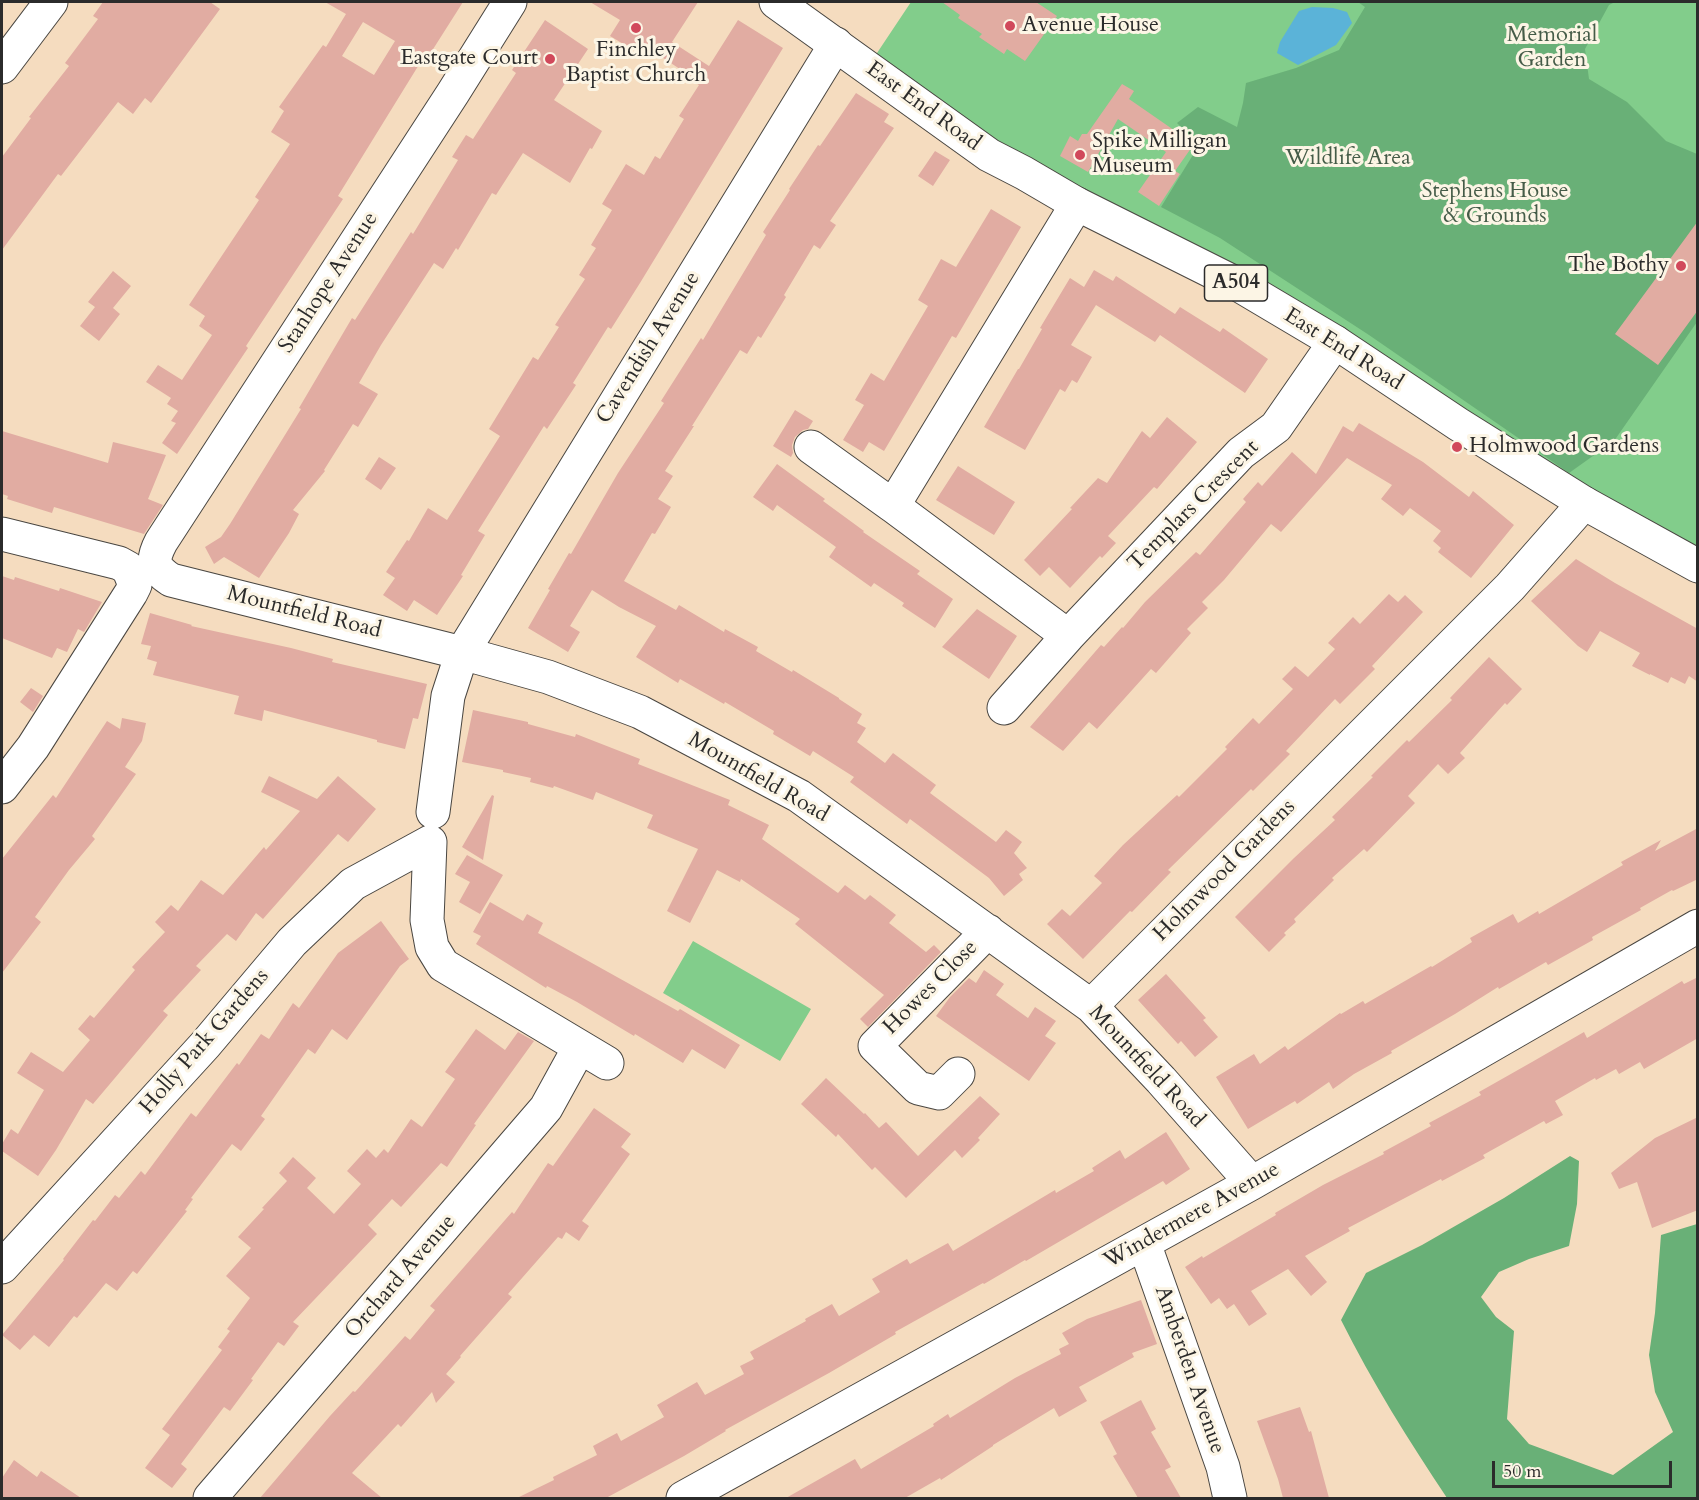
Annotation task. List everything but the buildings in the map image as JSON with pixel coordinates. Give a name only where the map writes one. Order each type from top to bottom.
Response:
[{"type":"street","points":[[2,67],[51,2]]},
{"type":"street","name":"Stanhope Avenue","points":[[2,787],[33,747],[161,542],[510,2]]},
{"type":"street","name":"East End Road","points":[[776,2],[989,155],[1077,204],[1239,285],[1335,342],[1458,424],[1584,503],[1698,566]]},
{"type":"street","name":"Cavendish Avenue","points":[[607,1063],[443,965],[432,947],[427,920],[431,827],[448,696],[462,653],[836,44]]},
{"type":"street","points":[[893,506],[1077,204]]},
{"type":"street","name":"Templars Crescent","points":[[1004,708],[1068,636],[1241,453],[1276,427],[1335,342]]},
{"type":"street","points":[[811,447],[1068,636]]},
{"type":"street","name":"Holmwood Gardens","points":[[1091,1006],[1510,587],[1584,503]]},
{"type":"street","name":"Mountfield Road","points":[[2,534],[119,563],[129,568],[161,573],[171,580],[462,653],[548,677],[640,712],[732,759],[799,796],[1091,1006],[1161,1080],[1252,1184]]},
{"type":"street","name":"Holly Park Gardens","points":[[2,1267],[205,1045],[292,942],[353,884],[431,827]]},
{"type":"street","name":"Windermere Avenue","points":[[683,1498],[1252,1184],[1698,926]]},
{"type":"street","name":"Howes Close","points":[[958,1074],[939,1092],[918,1088],[875,1046],[988,931]]},
{"type":"street","name":"Orchard Avenue","points":[[210,1498],[546,1108],[579,1047]]},
{"type":"street","name":"Amberden Avenue","points":[[1144,1243],[1223,1467],[1230,1498]]},
{"type":"green space","name":"Stephens House & Grounds","points":[[911,2],[1697,2],[1697,566],[1077,204],[871,62]]},
{"type":"green space","name":"Stephens House & Grounds","points":[[1358,2],[1615,2],[1609,5],[1585,49],[1589,79],[1627,102],[1666,141],[1697,154],[1697,322],[1614,441],[1569,473],[1369,335],[1220,238],[1161,207],[1199,145],[1177,123],[1198,107],[1237,127],[1246,83],[1296,68],[1339,50],[1365,7]]},
{"type":"green space","points":[[693,941],[811,1009],[780,1061],[663,993]]},
{"type":"green space","points":[[1570,1156],[1579,1161],[1577,1204],[1569,1246],[1499,1272],[1481,1297],[1496,1317],[1514,1331],[1507,1419],[1529,1444],[1613,1475],[1673,1432],[1655,1392],[1649,1355],[1661,1235],[1697,1224],[1697,1498],[1447,1498],[1391,1411],[1341,1320],[1366,1273],[1422,1245],[1504,1198]]},
{"type":"water","points":[[1312,7],[1333,8],[1347,12],[1352,23],[1336,45],[1298,65],[1277,53],[1280,42],[1299,11]]},
{"type":"place","name":"Avenue House","points":[[1010,26]]},
{"type":"place","name":"Finchley Baptist Church","points":[[636,28]]},
{"type":"place","name":"Eastgate Court","points":[[550,59]]},
{"type":"place","name":"Spike Milligan Museum","points":[[1080,155]]},
{"type":"place","name":"The Bothy","points":[[1681,266]]},
{"type":"place","name":"Holmwood Gardens","points":[[1457,447]]},
{"type":"park label","name":"Memorial Garden","points":[[1552,48]]},
{"type":"park label","name":"Wildlife Area","points":[[1348,159]]}]
